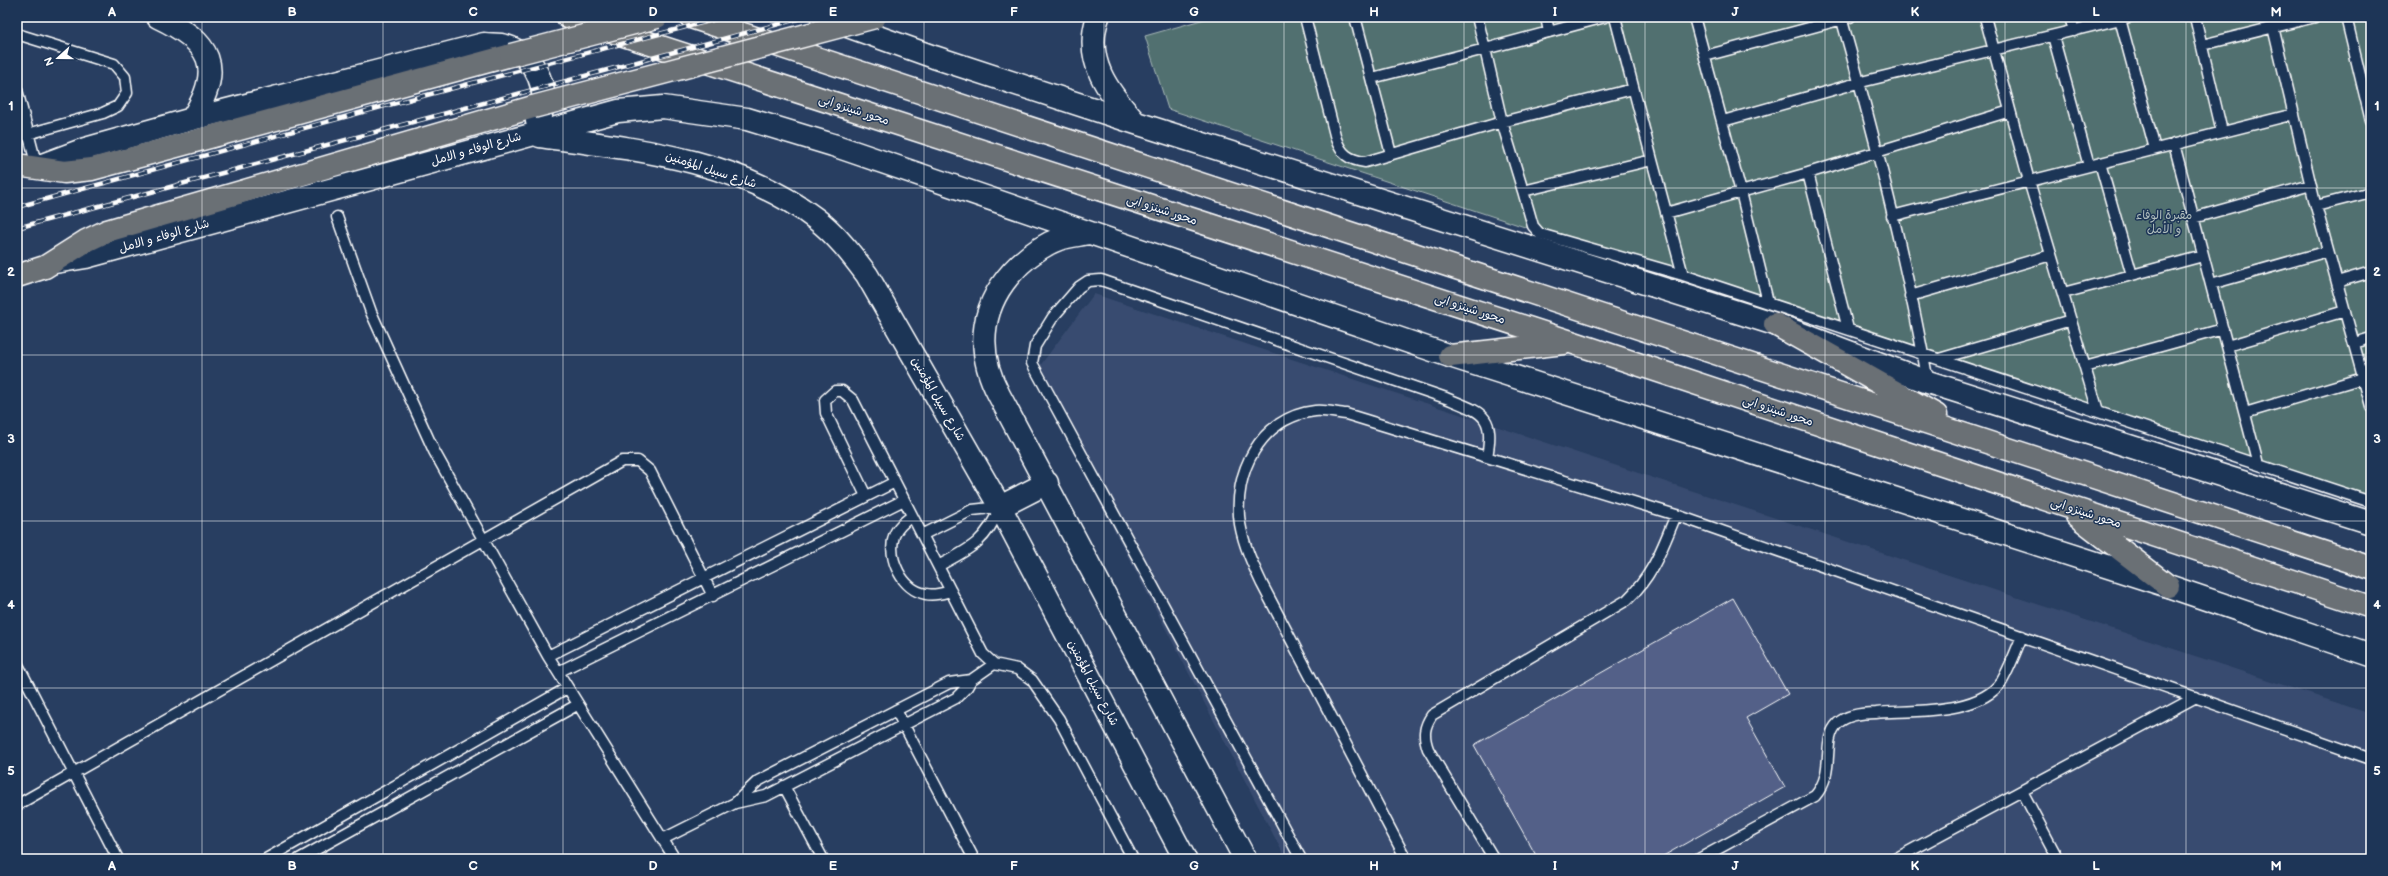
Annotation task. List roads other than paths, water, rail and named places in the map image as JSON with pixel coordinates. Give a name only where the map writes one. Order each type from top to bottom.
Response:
[{"type":"main road","name":"محور شينزو ابى","points":[[568,17],[1571,342],[2371,607]]},
{"type":"main road","points":[[27,166],[64,172],[92,169],[511,55],[657,17]]},
{"type":"main road","points":[[690,17],[2371,568]]},
{"type":"main road","points":[[55,262],[86,241],[107,232],[533,107],[875,17]]},
{"type":"main road","name":"شارع الوفاء و الامل","points":[[17,276],[55,262]]},
{"type":"main road","points":[[1775,324],[1979,439]]},
{"type":"main road","points":[[1450,356],[1571,342]]},
{"type":"main road","points":[[2063,505],[2168,586]]},
{"type":"street","points":[[158,17],[192,35],[205,54],[209,70],[208,88],[204,99],[192,119]]},
{"type":"street","points":[[822,17],[934,57],[1136,123],[1775,324],[1928,382],[2371,523]]},
{"type":"street","points":[[1098,17],[1094,47],[1100,74],[1112,97],[1136,123]]},
{"type":"street","name":"شارع الوفاء و الامل","points":[[27,166],[192,119],[484,44],[506,46],[526,57],[539,75],[544,97],[539,118],[529,134],[91,256],[55,262]]},
{"type":"street","points":[[529,134],[618,111],[663,107],[747,119],[834,145],[1450,356],[2168,586],[2371,655]]},
{"type":"street","name":"شارع سبيل المؤمنين","points":[[529,134],[643,150],[679,158],[747,180],[787,198],[817,220],[844,245],[867,275],[1000,507],[1185,859]]},
{"type":"street","points":[[1090,233],[1058,239],[1027,258],[1014,270],[999,290],[989,309],[986,323],[984,352],[992,382],[1047,483],[1245,859]]},
{"type":"street","points":[[1000,507],[1047,483]]},
{"type":"lane","points":[[1305,17],[1339,149],[1346,156],[1355,161],[1365,162],[1502,122],[1633,89]]},
{"type":"lane","points":[[1355,17],[1391,154]]},
{"type":"lane","points":[[1477,17],[1502,122],[1533,226],[1540,234],[1683,275],[1768,302],[2371,502]]},
{"type":"lane","points":[[1546,17],[1549,32]]},
{"type":"lane","points":[[1372,78],[1605,17]]},
{"type":"lane","points":[[1615,17],[1683,275]]},
{"type":"lane","points":[[1694,17],[1723,121],[1768,302]]},
{"type":"lane","points":[[1985,17],[2010,112],[2098,411]]},
{"type":"lane","points":[[2070,17],[2074,31]]},
{"type":"lane","points":[[2195,17],[2222,132]]},
{"type":"lane","points":[[2202,45],[2315,17]]},
{"type":"lane","points":[[2346,17],[2371,121]]},
{"type":"lane","points":[[1705,56],[1844,18],[1878,151],[1923,353],[1928,382]]},
{"type":"lane","points":[[1723,121],[1861,82],[2125,18],[2155,149]]},
{"type":"lane","points":[[2273,27],[2316,206],[2371,406]]},
{"type":"lane","points":[[17,34],[114,64],[125,77],[127,93],[118,106],[103,113],[17,137]]},
{"type":"lane","points":[[2053,36],[2089,166]]},
{"type":"lane","points":[[17,90],[29,133],[27,166]]},
{"type":"lane","points":[[1666,213],[1808,174],[1878,151],[2010,112]]},
{"type":"lane","points":[[1892,216],[2294,114]]},
{"type":"lane","points":[[2174,144],[2258,464]]},
{"type":"lane","points":[[1523,191],[1652,160]]},
{"type":"lane","points":[[2100,163],[2132,275]]},
{"type":"lane","points":[[1808,174],[1848,329]]},
{"type":"lane","points":[[2193,218],[2311,185]]},
{"type":"lane","points":[[2316,206],[2371,192]]},
{"type":"lane","points":[[337,217],[371,312],[405,392],[434,451],[548,656],[577,705],[675,859]]},
{"type":"lane","points":[[2211,284],[2328,251]]},
{"type":"lane","points":[[1910,296],[2052,255]]},
{"type":"lane","points":[[2063,293],[2203,256]]},
{"type":"lane","points":[[2337,282],[2371,272]]},
{"type":"lane","points":[[1301,859],[1032,363],[1035,346],[1053,317],[1079,287],[1088,281],[1101,280],[1446,398],[1468,407],[1482,414],[1490,429],[1487,457]]},
{"type":"lane","points":[[2227,346],[2345,311]]},
{"type":"lane","points":[[1939,359],[2071,320]]},
{"type":"lane","points":[[2085,367],[2223,329]]},
{"type":"lane","points":[[2354,343],[2371,338]]},
{"type":"lane","points":[[2245,413],[2363,378]]},
{"type":"lane","points":[[866,496],[826,413],[825,400],[835,391],[842,391],[853,400],[983,654],[994,664],[1017,669],[1025,673],[1041,692],[1062,724],[1133,859]]},
{"type":"lane","points":[[1406,859],[1246,551],[1240,524],[1240,490],[1244,471],[1254,449],[1269,432],[1288,420],[1315,411],[1346,414],[1676,515],[2196,697],[2311,740],[2371,759]]},
{"type":"lane","points":[[17,805],[482,539],[622,461],[630,459],[638,461],[650,471],[713,596]]},
{"type":"lane","points":[[548,656],[895,482]]},
{"type":"lane","points":[[558,672],[904,500]]},
{"type":"lane","points":[[922,535],[972,510],[1000,507],[993,526],[982,539],[968,550],[938,566]]},
{"type":"lane","points":[[1494,859],[1428,749],[1424,738],[1425,725],[1432,715],[1627,600],[1641,586],[1653,570],[1676,515]]},
{"type":"lane","points":[[912,516],[901,524],[894,535],[893,553],[898,571],[905,581],[926,594],[939,594],[951,590]]},
{"type":"lane","points":[[1699,859],[1815,796],[1824,786],[1827,775],[1831,733],[1839,722],[1861,714],[1968,705],[1987,696],[2001,681],[2022,636]]},
{"type":"lane","points":[[17,663],[118,859]]},
{"type":"lane","points":[[663,839],[735,803],[756,799],[784,786],[956,698],[967,687],[971,680],[994,664]]},
{"type":"lane","points":[[735,803],[758,781],[949,683],[971,680]]},
{"type":"lane","points":[[266,859],[568,688]]},
{"type":"lane","points":[[1895,859],[2196,697]]},
{"type":"lane","points":[[299,859],[577,705]]},
{"type":"lane","points":[[896,710],[974,859]]},
{"type":"lane","points":[[784,786],[823,859]]},
{"type":"lane","points":[[2022,791],[2058,859]]},
{"type":"railway","points":[[17,207],[381,107],[724,17]]},
{"type":"railway","points":[[17,228],[805,17]]},
{"type":"park label","name":"مقبرة الوفاء و الأمل","points":[[2164,222]]}]
